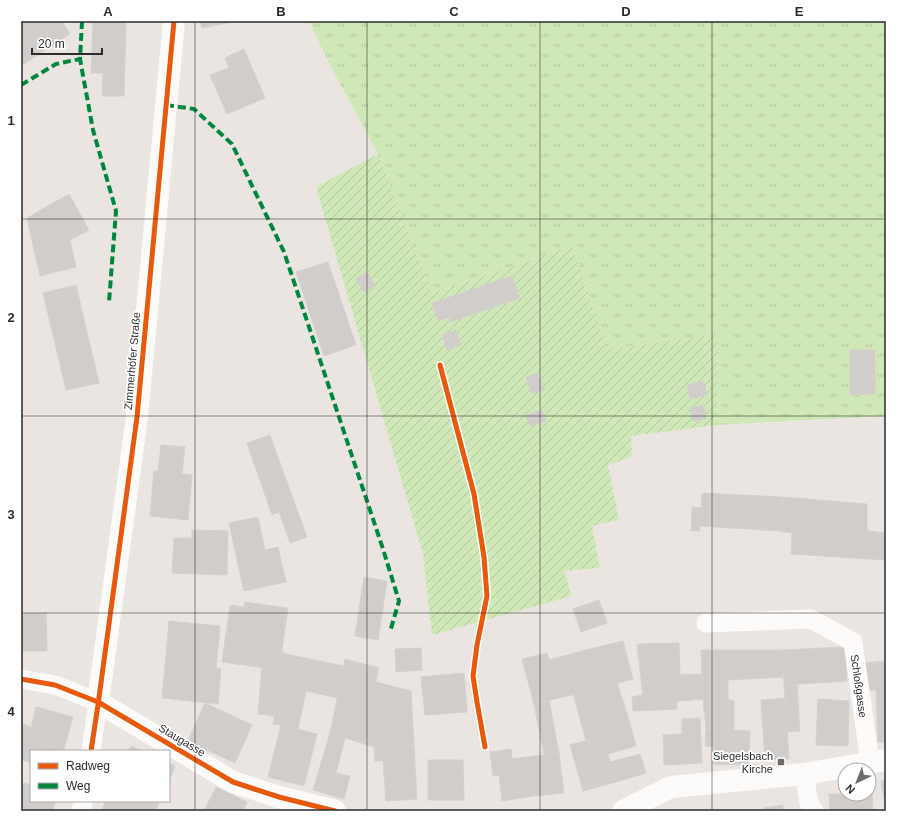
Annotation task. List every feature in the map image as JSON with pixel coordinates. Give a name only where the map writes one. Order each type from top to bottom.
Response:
[{"type":"street","name":"Zimmerhöfer Straße","points":[[98,702],[137,417],[174,21]]},
{"type":"street","name":"Schloßgasse","points":[[706,623],[811,619],[852,642],[878,761]]},
{"type":"street","name":"Staugasse","points":[[21,679],[55,685],[98,702],[233,782],[279,797],[335,811]]},
{"type":"street","points":[[90,750],[98,702]]},
{"type":"street","points":[[623,811],[671,787],[804,774],[878,761]]},
{"type":"street","points":[[804,774],[809,803],[814,811]]},
{"type":"green space","points":[[309,21],[886,21],[886,416],[717,425],[718,334],[608,349],[572,246],[432,293],[378,154],[329,63]]},
{"type":"green space","points":[[378,154],[432,293],[572,246],[608,349],[718,334],[717,425],[631,436],[632,457],[608,465],[619,520],[592,526],[600,568],[564,571],[572,596],[432,635],[423,554],[316,187]]},
{"type":"building","points":[[21,21],[62,21],[70,34],[21,66]]},
{"type":"building","points":[[93,21],[126,21],[124,96],[102,96],[103,73],[91,73]]},
{"type":"building","points":[[200,21],[237,21],[202,28]]},
{"type":"building","points":[[244,49],[265,98],[227,114],[210,75],[229,68],[225,58]]},
{"type":"building","points":[[69,194],[89,230],[70,240],[76,267],[40,276],[27,218]]},
{"type":"building","points":[[328,262],[356,345],[324,356],[296,272]]},
{"type":"building","points":[[367,272],[375,286],[364,292],[356,279]]},
{"type":"building","points":[[512,276],[520,298],[450,322],[449,317],[438,321],[432,303]]},
{"type":"building","points":[[76,285],[99,383],[66,390],[43,293]]},
{"type":"building","points":[[456,330],[461,345],[447,350],[442,335]]},
{"type":"building","points":[[850,350],[875,350],[875,394],[850,395]]},
{"type":"building","points":[[538,373],[544,390],[532,394],[526,377]]},
{"type":"building","points":[[704,381],[707,395],[690,399],[687,385]]},
{"type":"building","points":[[704,405],[706,419],[693,421],[690,408]]},
{"type":"building","points":[[542,410],[546,421],[530,426],[526,415]]},
{"type":"building","points":[[270,435],[307,537],[290,543],[279,512],[272,515],[247,443]]},
{"type":"building","points":[[161,445],[185,447],[182,474],[158,471]]},
{"type":"building","points":[[154,471],[192,475],[188,520],[150,516]]},
{"type":"building","points":[[702,493],[782,497],[780,531],[700,526],[700,531],[691,531],[692,507],[701,508]]},
{"type":"building","points":[[782,497],[867,504],[867,531],[886,533],[885,560],[791,554],[792,533],[780,531]]},
{"type":"building","points":[[258,517],[265,550],[278,547],[286,582],[244,591],[229,523]]},
{"type":"building","points":[[192,530],[228,531],[227,575],[172,573],[174,538],[192,538]]},
{"type":"building","points":[[364,577],[387,581],[378,640],[355,636]]},
{"type":"building","points":[[599,600],[607,623],[581,632],[573,609]]},
{"type":"building","points":[[245,602],[288,608],[279,670],[222,662],[230,605],[244,607]]},
{"type":"building","points":[[46,613],[47,651],[21,651],[21,614]]},
{"type":"building","points":[[169,621],[220,626],[216,668],[221,669],[218,704],[162,698]]},
{"type":"building","points":[[623,641],[633,679],[592,690],[582,651]]},
{"type":"building","points":[[679,643],[680,675],[702,674],[703,699],[644,704],[637,644]]},
{"type":"building","points":[[845,647],[847,681],[784,685],[782,650]]},
{"type":"building","points":[[421,648],[422,670],[396,672],[395,649]]},
{"type":"building","points":[[701,650],[782,650],[784,677],[728,680],[728,699],[703,699]]},
{"type":"building","points":[[582,651],[592,690],[534,704],[522,659],[547,653],[549,660]]},
{"type":"building","points":[[282,652],[286,654],[275,716],[258,714],[262,667],[279,670]]},
{"type":"building","points":[[286,654],[344,666],[337,698],[306,691],[298,729],[273,724]]},
{"type":"building","points":[[345,659],[379,668],[376,682],[411,691],[414,745],[374,747],[330,733]]},
{"type":"building","points":[[886,661],[886,742],[878,742],[876,690],[865,690],[865,663]]},
{"type":"building","points":[[464,673],[467,712],[425,715],[421,677]]},
{"type":"building","points":[[617,683],[626,710],[598,718],[592,690]]},
{"type":"building","points":[[797,684],[800,731],[787,732],[784,685]]},
{"type":"building","points":[[592,690],[603,736],[586,741],[573,694]]},
{"type":"building","points":[[643,695],[644,704],[676,701],[677,709],[633,711],[632,697]]},
{"type":"building","points":[[785,698],[789,759],[765,760],[761,700]]},
{"type":"building","points":[[703,699],[728,699],[734,701],[734,730],[706,729]]},
{"type":"building","points":[[818,699],[849,701],[848,746],[816,745]]},
{"type":"building","points":[[549,700],[559,753],[544,755],[534,704]]},
{"type":"building","points":[[205,703],[252,725],[235,763],[188,741]]},
{"type":"building","points":[[36,707],[73,717],[64,749],[28,740]]},
{"type":"building","points":[[626,710],[636,746],[608,754],[598,718]]},
{"type":"building","points":[[700,718],[702,763],[664,765],[663,735],[682,734],[682,719]]},
{"type":"building","points":[[21,723],[31,727],[28,740],[64,749],[30,750],[30,763],[21,760]]},
{"type":"building","points":[[281,725],[317,734],[304,786],[268,777]]},
{"type":"building","points":[[706,729],[750,731],[749,765],[713,764],[714,747],[705,746]]},
{"type":"building","points":[[330,733],[345,738],[336,773],[350,776],[344,799],[313,790]]},
{"type":"building","points":[[603,736],[616,782],[583,791],[570,745]]},
{"type":"building","points":[[414,745],[417,799],[386,801],[383,761],[375,761],[374,747]]},
{"type":"building","points":[[131,746],[140,750],[129,750]]},
{"type":"building","points":[[511,749],[512,759],[527,757],[534,796],[502,801],[499,775],[493,776],[490,752]]},
{"type":"building","points":[[559,753],[564,793],[534,796],[527,757]]},
{"type":"building","points":[[640,754],[646,773],[616,782],[610,762]]},
{"type":"building","points":[[428,760],[463,760],[464,800],[428,800]]},
{"type":"building","points":[[170,764],[175,766],[170,778]]},
{"type":"building","points":[[881,781],[886,781],[886,811]]},
{"type":"building","points":[[23,783],[30,785],[30,802],[55,802],[53,811],[21,811],[21,789]]},
{"type":"building","points":[[216,787],[247,802],[243,811],[204,811]]},
{"type":"building","points":[[829,794],[837,794],[837,802],[873,802],[873,811],[830,811]]},
{"type":"building","points":[[106,802],[160,802],[155,811],[101,811]]},
{"type":"building","points":[[783,805],[783,810],[765,811],[764,808]]},
{"type":"marked path","points":[[82,21],[80,59],[93,130],[116,211],[109,302]]},
{"type":"marked path","points":[[21,85],[56,64],[80,59]]},
{"type":"marked path","points":[[166,105],[194,109],[232,144],[284,252],[399,601],[390,632]]},
{"type":"cycle path","points":[[91,750],[137,417],[174,21]]},
{"type":"cycle path","points":[[440,365],[474,494],[484,557],[487,596],[477,645],[473,676],[485,747]]},
{"type":"cycle path","points":[[21,679],[55,685],[98,702],[233,782],[279,797],[335,811]]},
{"type":"place","name":"Siegelsbach Kirche","points":[[781,762]]}]
